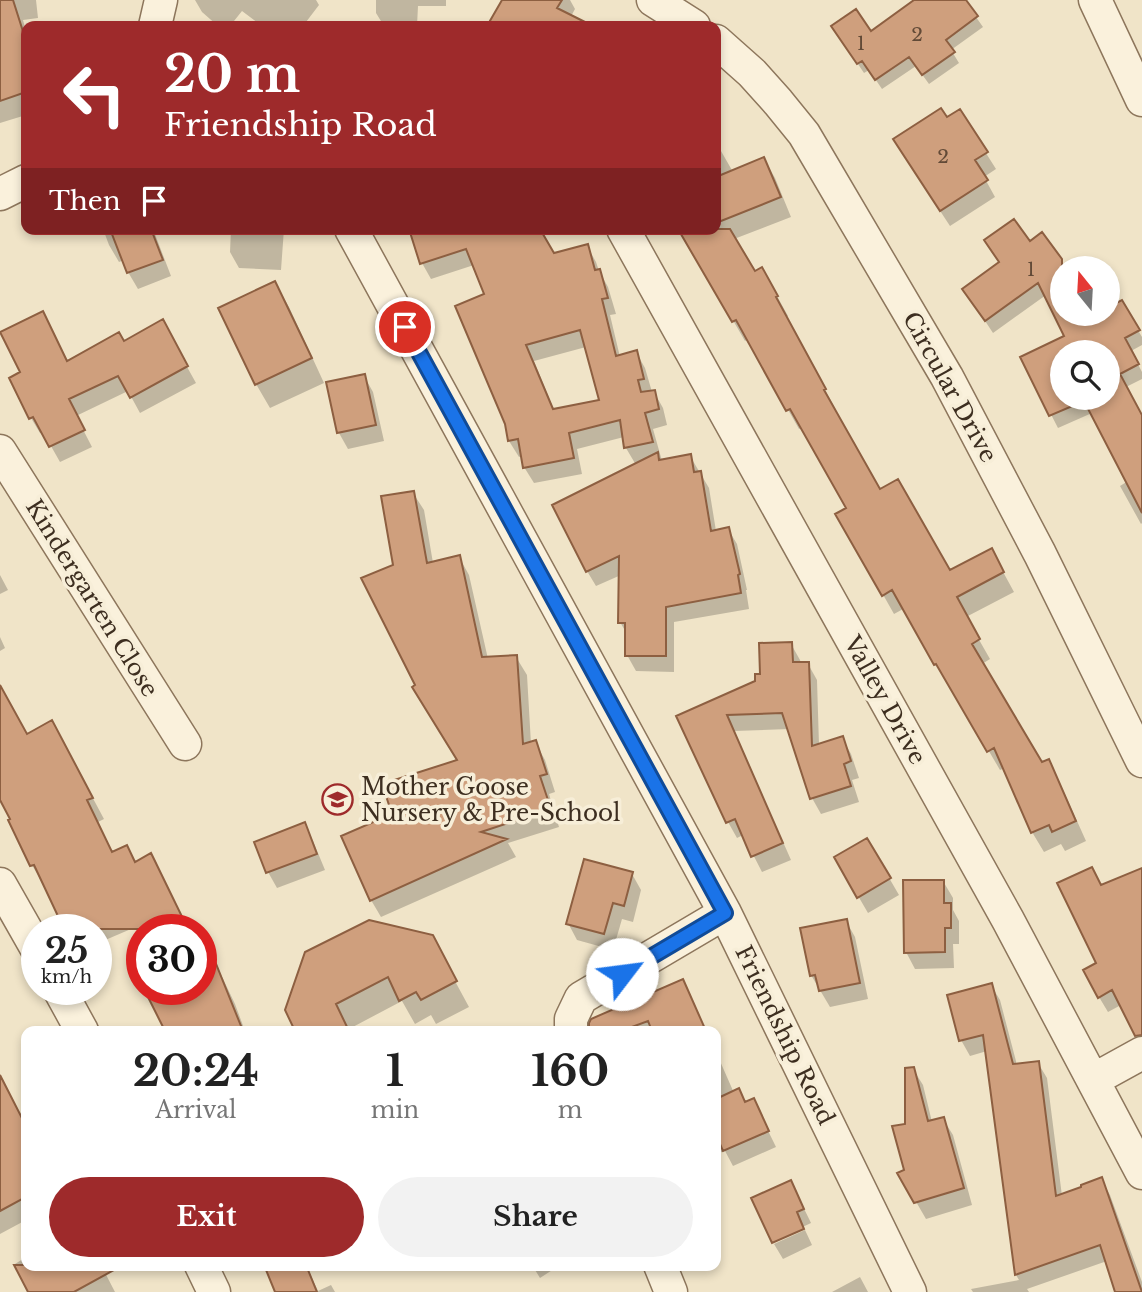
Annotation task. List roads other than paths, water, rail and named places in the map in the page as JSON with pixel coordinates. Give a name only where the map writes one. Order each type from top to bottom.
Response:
[{"type":"street","points":[[156,21],[161,0]]},
{"type":"street","points":[[653,0],[686,21]]},
{"type":"street","points":[[1095,0],[1142,100]]},
{"type":"street","name":"Circular Drive","points":[[721,45],[752,73],[804,134],[947,377],[1040,554],[1142,761]]},
{"type":"street","points":[[0,194],[21,184]]},
{"type":"street","name":"Friendship Road","points":[[354,235],[725,913],[910,1292]]},
{"type":"street","name":"Valley Drive","points":[[626,235],[1008,920],[1142,1173]]},
{"type":"street","name":"Kindergarten Close","points":[[0,451],[185,744]]},
{"type":"street","points":[[0,884],[21,921]]},
{"type":"street","points":[[570,1026],[580,998],[725,913]]},
{"type":"street","points":[[68,1005],[79,1026]]},
{"type":"street","points":[[1093,1080],[1142,1053]]},
{"type":"street","points":[[204,1271],[214,1292]]},
{"type":"street","points":[[662,1271],[671,1292]]},
{"type":"place","name":"Mother Goose Nursery & Pre-School","points":[[338,800]]}]
